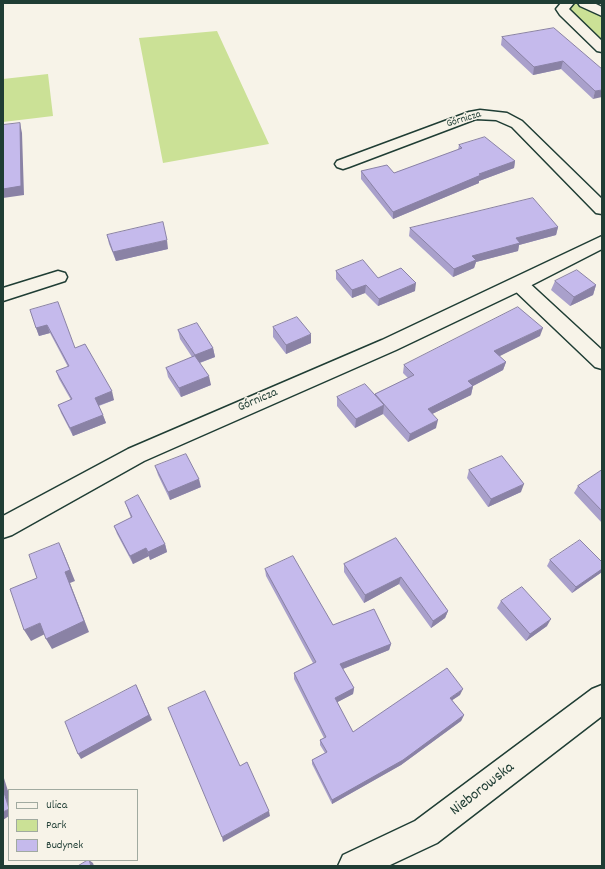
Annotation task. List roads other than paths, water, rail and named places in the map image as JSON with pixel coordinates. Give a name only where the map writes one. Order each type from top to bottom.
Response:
[{"type":"street","points":[[568,3],[563,6],[562,9],[564,12],[602,48]]},
{"type":"street","points":[[584,3],[602,12]]},
{"type":"street","name":"Górnicza","points":[[343,164],[474,115],[490,113],[505,116],[517,124],[602,209]]},
{"type":"street","name":"Górnicza","points":[[3,528],[141,452],[389,345],[519,284],[602,242]]},
{"type":"street","points":[[3,294],[58,277]]},
{"type":"street","points":[[519,284],[602,362]]},
{"type":"street","name":"Nieborowska","points":[[354,866],[415,838],[442,822],[602,700]]}]
